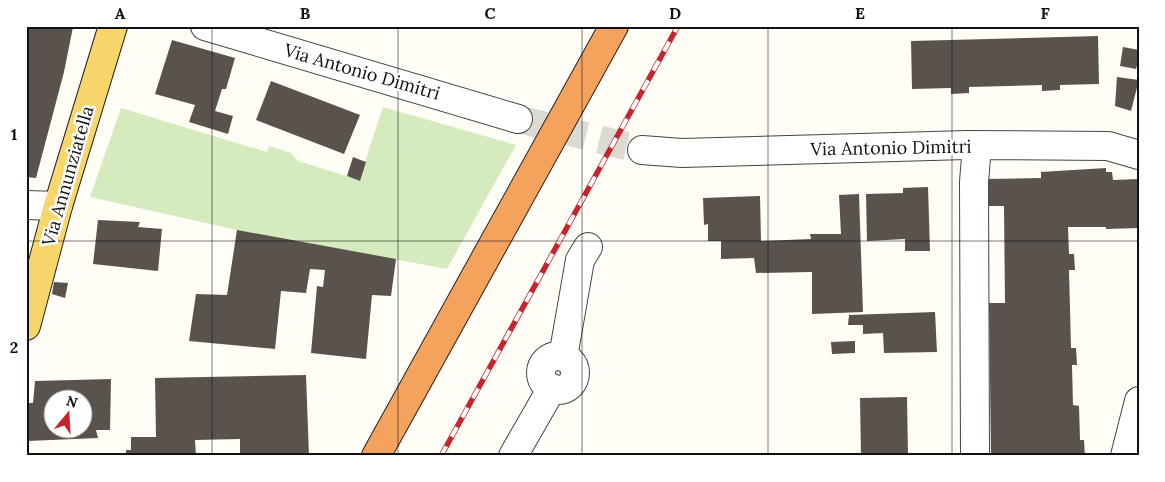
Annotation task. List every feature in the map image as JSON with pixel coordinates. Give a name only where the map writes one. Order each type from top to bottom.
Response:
[{"type":"highway","points":[[376,456],[614,26]]},
{"type":"main road","name":"Via Annunziatella","points":[[26,326],[58,206],[113,26]]},
{"type":"street","name":"Via Antonio Dimitri","points":[[206,26],[518,118]]},
{"type":"street","points":[[975,456],[974,182],[977,146]]},
{"type":"street","name":"Via Antonio Dimitri","points":[[642,150],[682,153],[977,146],[1108,146],[1139,154]]},
{"type":"street","points":[[26,205],[58,206]]},
{"type":"street","points":[[513,456],[552,388],[545,383],[542,367],[550,358],[555,356],[563,357],[580,260],[588,247]]},
{"type":"street","points":[[1125,456],[1139,401]]},
{"type":"green space","points":[[383,107],[516,145],[447,269],[237,230],[90,197],[121,108],[267,152],[269,146],[291,153],[298,161],[359,180]]},
{"type":"building","points":[[27,26],[73,27],[64,72],[36,178],[26,177]]},
{"type":"building","points":[[1098,36],[1099,84],[1060,85],[1060,90],[1042,91],[1042,85],[969,87],[969,93],[951,94],[951,88],[912,89],[911,41]]},
{"type":"building","points":[[172,40],[235,58],[226,89],[222,89],[215,111],[233,116],[228,134],[189,122],[195,105],[155,94]]},
{"type":"building","points":[[1123,47],[1139,50],[1136,69],[1120,66]]},
{"type":"building","points":[[1117,77],[1139,80],[1131,111],[1115,106]]},
{"type":"building","points":[[271,81],[360,115],[344,154],[256,120]]},
{"type":"building","points":[[353,157],[366,162],[360,181],[347,176]]},
{"type":"building","points":[[1106,168],[1106,172],[1112,172],[1113,180],[1139,179],[1139,228],[1068,227],[1069,254],[1074,254],[1075,270],[1069,270],[1071,348],[1076,348],[1077,365],[1072,365],[1073,405],[1079,406],[1080,440],[1084,440],[1085,456],[991,456],[989,303],[1005,303],[1004,206],[987,206],[986,179],[1041,178],[1041,172]]},
{"type":"building","points":[[928,187],[930,251],[905,251],[905,239],[867,241],[866,194],[903,193],[903,188]]},
{"type":"building","points":[[859,194],[863,312],[812,314],[812,272],[756,273],[754,258],[721,259],[721,241],[708,241],[708,224],[704,225],[703,198],[760,196],[761,241],[811,239],[810,234],[841,234],[839,195]]},
{"type":"building","points":[[98,220],[140,222],[138,227],[162,229],[158,271],[93,264]]},
{"type":"building","points":[[237,230],[396,259],[391,296],[372,295],[366,359],[311,353],[317,286],[323,287],[325,270],[310,269],[306,293],[281,291],[275,349],[189,341],[196,294],[227,295]]},
{"type":"building","points":[[54,282],[68,283],[65,298],[52,294]]},
{"type":"building","points":[[935,312],[937,352],[884,353],[883,333],[863,334],[863,325],[848,325],[849,315]]},
{"type":"building","points":[[855,341],[855,353],[832,354],[831,342]]},
{"type":"building","points":[[306,375],[309,456],[240,456],[240,439],[195,440],[196,456],[126,456],[126,450],[131,450],[131,437],[156,437],[155,378]]},
{"type":"building","points":[[111,379],[110,430],[96,430],[98,438],[92,438],[92,390],[42,390],[42,440],[51,440],[28,441],[27,403],[33,403],[35,381]]},
{"type":"building","points":[[907,397],[908,456],[861,456],[860,398]]},
{"type":"tunnel","points":[[518,119],[642,150]]},
{"type":"railway","points":[[441,456],[678,26]]}]
